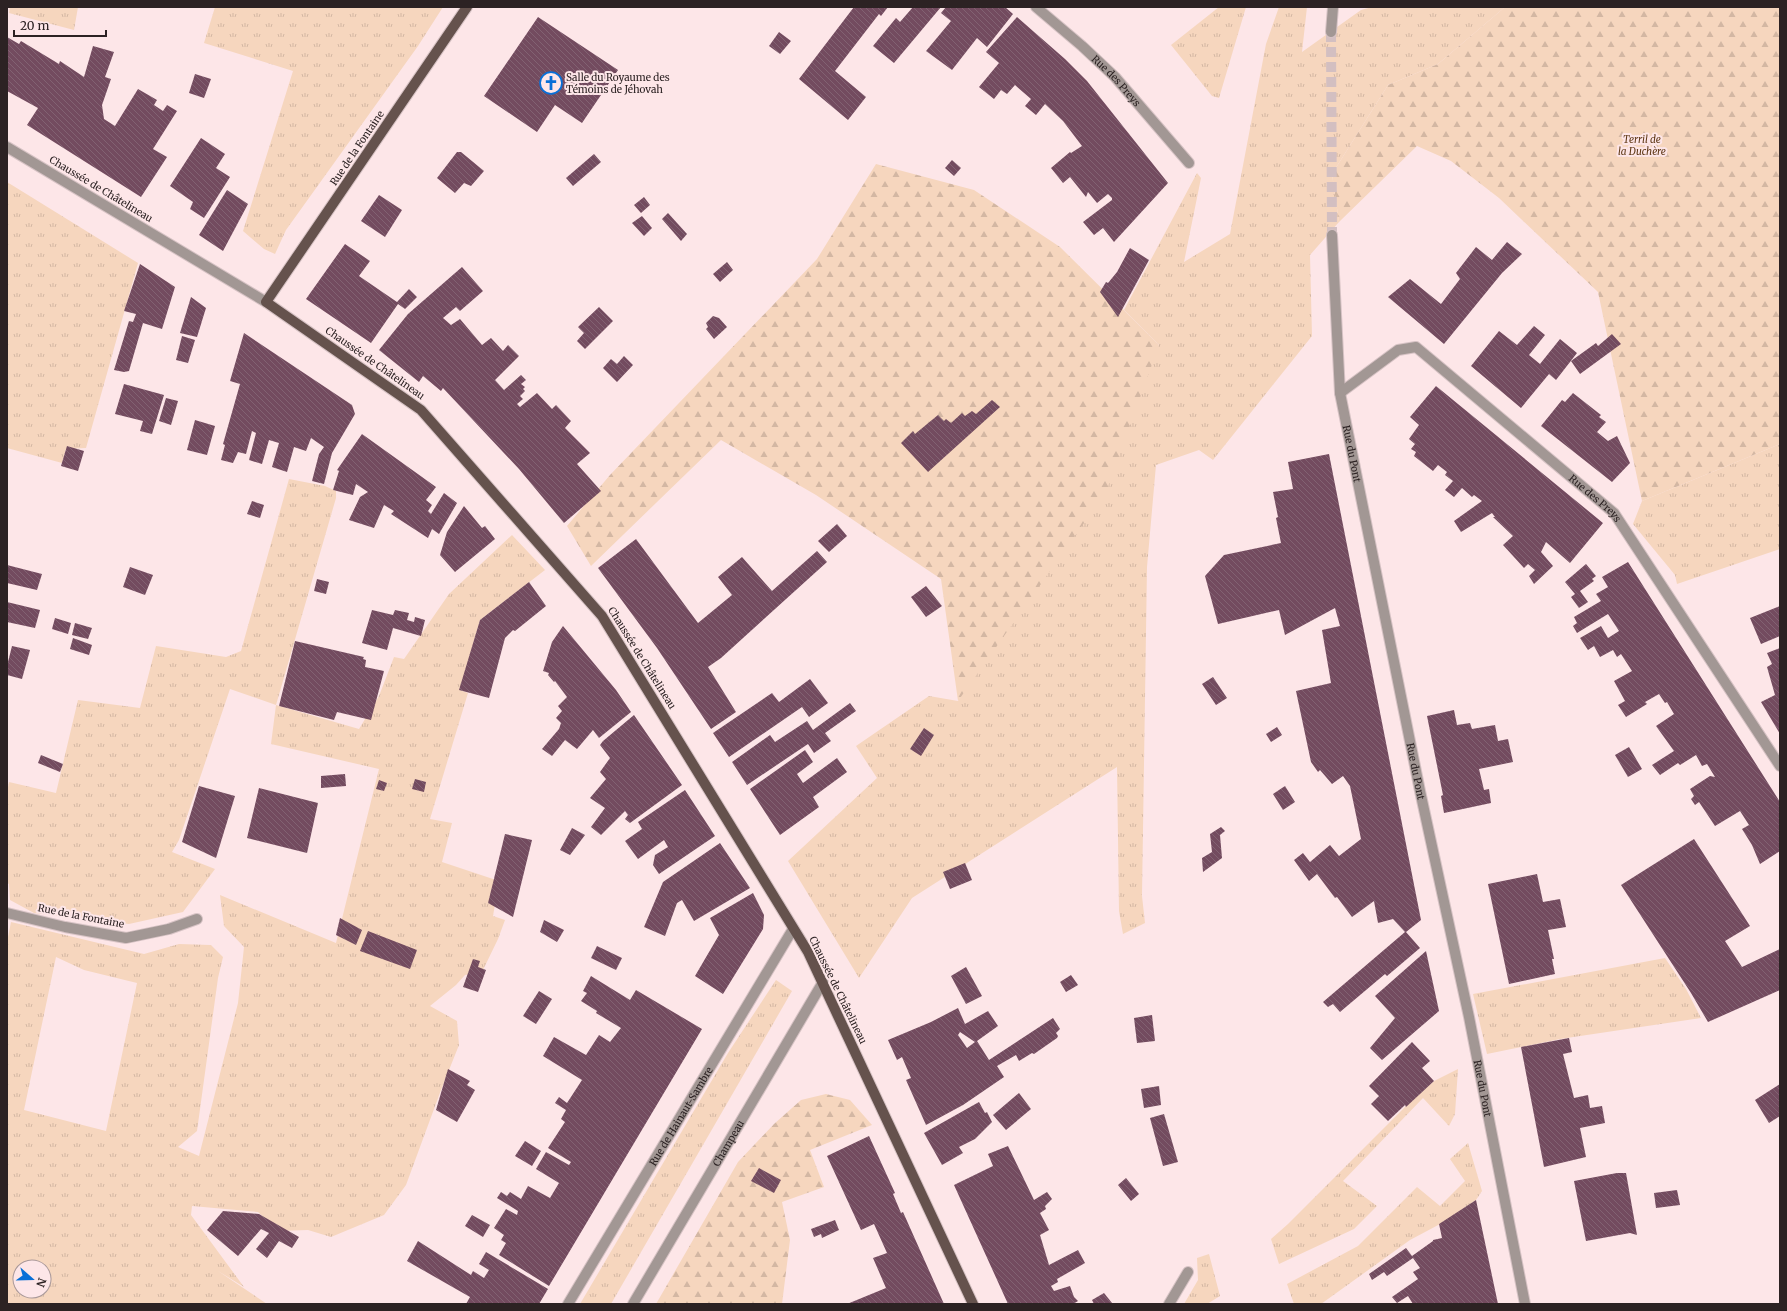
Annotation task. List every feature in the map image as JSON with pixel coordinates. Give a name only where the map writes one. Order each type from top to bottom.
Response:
[{"type":"main road","name":"Rue de la Fontaine","points":[[266,302],[468,7]]},
{"type":"main road","name":"Chaussée de Châtelineau","points":[[266,302],[421,410],[602,616],[808,952],[973,1304]]},
{"type":"street","name":"Rue des Preys","points":[[1036,7],[1082,46],[1115,77],[1189,163]]},
{"type":"street","points":[[1331,32],[1333,7]]},
{"type":"street","name":"Chaussée de Châtelineau","points":[[7,147],[266,302]]},
{"type":"street","name":"Rue du Pont","points":[[1332,236],[1340,393],[1420,791],[1469,1017],[1525,1304]]},
{"type":"street","name":"Rue des Preys","points":[[1340,393],[1398,350],[1416,347],[1614,513],[1780,766]]},
{"type":"street","name":"Rue de la Fontaine","points":[[7,913],[65,927],[126,938],[169,929],[197,919]]},
{"type":"street","name":"Rue de Hainaut-Sambre","points":[[568,1304],[793,929]]},
{"type":"street","name":"Champeau","points":[[634,1304],[823,982]]},
{"type":"street","points":[[1169,1304],[1188,1272]]},
{"type":"green space","points":[[10,7],[78,7],[74,30],[9,13]]},
{"type":"green space","points":[[215,7],[443,7],[418,46],[286,230],[275,254],[264,249],[243,231],[293,71],[204,43]]},
{"type":"green space","points":[[1219,7],[1246,7],[1219,98],[1212,96],[1171,45]]},
{"type":"green space","points":[[1279,7],[1307,7],[1302,52],[1361,10],[1372,7],[1505,7],[1438,64],[1388,85],[1332,174],[1339,222],[1310,255],[1312,336],[1213,460],[1199,450],[1156,465],[1147,567],[1142,896],[1145,923],[1123,934],[1119,911],[1117,767],[912,898],[859,978],[788,861],[877,778],[856,746],[929,696],[958,701],[1159,345],[1124,310],[1197,173],[1201,178],[1184,262],[1230,234],[1266,44]]},
{"type":"green space","name":"Terril de la Duchère","points":[[1505,7],[1780,7],[1780,444],[1642,501],[1598,292],[1499,198],[1451,161],[1417,146],[1339,222],[1332,174],[1388,85],[1438,64]]},
{"type":"green space","points":[[876,164],[974,190],[1060,247],[1159,345],[1106,492],[958,701],[941,579],[816,495],[721,440],[591,566],[567,526],[610,475],[817,259]]},
{"type":"green space","points":[[7,182],[138,263],[86,448],[66,449],[62,463],[7,448]]},
{"type":"green space","points":[[1780,444],[1780,549],[1677,584],[1675,575],[1633,524],[1642,501]]},
{"type":"green space","points":[[289,479],[325,486],[336,491],[336,498],[276,705],[230,689],[179,840],[172,852],[215,869],[183,912],[129,924],[34,913],[10,900],[9,884],[7,883],[7,792],[9,782],[56,793],[78,700],[140,708],[156,646],[226,657],[241,651]]},
{"type":"green space","points":[[512,535],[545,570],[480,620],[460,690],[468,693],[430,819],[452,823],[442,862],[499,881],[493,916],[505,920],[498,939],[482,972],[465,975],[456,985],[430,1006],[457,1021],[459,1045],[406,1185],[384,1215],[331,1237],[308,1230],[278,1231],[258,1212],[192,1206],[191,1215],[244,1287],[218,1271],[267,1304],[7,1304],[7,942],[11,922],[144,954],[179,944],[211,945],[223,957],[218,978],[197,1131],[178,1147],[199,1156],[238,1003],[244,947],[224,926],[220,895],[336,943],[379,769],[271,744],[276,705],[359,729],[379,696],[394,657],[404,659],[449,594]],"holes":[[[56,957],[84,970],[137,983],[106,1131],[24,1110]]]},
{"type":"green space","points":[[1665,958],[1686,989],[1701,1018],[1560,1039],[1487,1054],[1473,994]]},
{"type":"green space","points":[[776,980],[792,991],[611,1304],[580,1304],[728,1053]]},
{"type":"green space","points":[[1458,1069],[1455,1114],[1449,1126],[1423,1098],[1343,1181],[1377,1206],[1354,1229],[1279,1264],[1271,1239],[1288,1224],[1406,1106],[1434,1081]]},
{"type":"green space","points":[[826,1094],[850,1100],[872,1125],[810,1150],[824,1187],[782,1202],[790,1240],[782,1304],[656,1304],[738,1162],[774,1124],[801,1100]]},
{"type":"green space","points":[[1468,1143],[1482,1191],[1476,1200],[1442,1223],[1410,1240],[1321,1304],[1294,1304],[1287,1284],[1358,1246],[1417,1187],[1440,1206],[1465,1181],[1450,1159]]},
{"type":"green space","points":[[1209,1254],[1220,1296],[1207,1304],[1184,1304],[1198,1280],[1197,1258]]},
{"type":"building","points":[[854,7],[888,7],[881,16],[879,14],[835,71],[866,97],[848,120],[799,79]]},
{"type":"building","points":[[913,7],[941,7],[894,63],[873,46],[896,18],[900,22]]},
{"type":"building","points":[[946,7],[1005,7],[1013,14],[987,47],[977,38],[952,70],[926,51],[951,21],[941,13]]},
{"type":"building","name":"Salle du Royaume des Témoins de Jéhovah","points":[[538,17],[618,70],[582,123],[555,105],[537,132],[484,96]]},
{"type":"building","points":[[1017,17],[1065,59],[1087,81],[1168,183],[1114,242],[1103,228],[1094,235],[1083,222],[1112,200],[1112,198],[1108,194],[1097,203],[1088,192],[1086,197],[1070,177],[1063,183],[1051,168],[1070,152],[1071,153],[1082,146],[1063,121],[1045,104],[1036,115],[1025,106],[1031,99],[1015,85],[1007,94],[1001,90],[994,99],[979,87],[999,63],[986,52]]},
{"type":"building","points":[[779,32],[791,41],[780,54],[769,46]]},
{"type":"building","points":[[7,37],[19,44],[21,41],[59,64],[60,61],[84,77],[93,46],[114,52],[105,77],[111,79],[102,105],[104,119],[115,126],[138,89],[157,100],[154,105],[163,111],[167,105],[177,111],[153,149],[167,157],[141,197],[27,125],[38,108],[7,91]]},
{"type":"building","points":[[195,74],[211,79],[204,98],[189,93]]},
{"type":"building","points":[[201,138],[225,154],[216,168],[230,177],[204,218],[190,209],[193,202],[170,186]]},
{"type":"building","points":[[457,152],[461,152],[484,171],[471,186],[464,183],[455,193],[437,178]]},
{"type":"building","points":[[594,154],[601,162],[573,186],[566,178]]},
{"type":"building","points":[[952,160],[961,168],[954,176],[945,168]]},
{"type":"building","points":[[227,190],[248,204],[223,251],[199,235]]},
{"type":"building","points":[[379,195],[402,210],[385,237],[361,221]]},
{"type":"building","points":[[644,197],[650,205],[641,213],[634,205]]},
{"type":"building","points":[[668,213],[687,234],[681,241],[662,219]]},
{"type":"building","points":[[642,216],[652,228],[644,236],[632,223]]},
{"type":"building","points":[[1507,242],[1522,254],[1502,273],[1444,344],[1388,297],[1410,279],[1441,304],[1460,279],[1456,273],[1476,247],[1492,260]]},
{"type":"building","points":[[345,244],[370,261],[359,276],[397,302],[409,289],[417,297],[405,309],[398,304],[371,343],[306,299]]},
{"type":"building","points":[[1130,248],[1149,260],[1118,317],[1100,292],[1106,282],[1108,283],[1117,272]]},
{"type":"building","points":[[727,262],[733,270],[720,282],[713,274]]},
{"type":"building","points":[[140,264],[175,287],[162,329],[143,323],[129,371],[124,372],[114,370],[129,321],[133,322],[136,314],[124,311]]},
{"type":"building","points":[[462,267],[483,291],[460,311],[456,307],[443,318],[451,325],[460,319],[482,345],[491,338],[503,351],[508,345],[519,356],[495,380],[504,390],[521,375],[526,380],[521,384],[525,387],[523,389],[525,391],[520,396],[523,399],[517,404],[520,407],[537,393],[552,409],[556,405],[571,421],[565,428],[590,453],[577,464],[601,491],[564,523],[519,469],[443,388],[441,391],[423,376],[419,382],[379,350],[408,314]]},
{"type":"building","points":[[191,297],[206,308],[197,337],[180,333]]},
{"type":"building","points":[[599,307],[613,321],[585,349],[577,341],[584,333],[578,327]]},
{"type":"building","points":[[713,316],[719,318],[727,327],[714,339],[706,329],[708,327],[706,323]]},
{"type":"building","points":[[1534,326],[1545,335],[1529,355],[1540,364],[1560,339],[1577,353],[1556,380],[1549,374],[1521,408],[1471,366],[1499,331],[1517,345]]},
{"type":"building","points":[[244,333],[352,405],[355,414],[332,453],[324,484],[312,481],[319,454],[324,447],[311,438],[306,451],[294,447],[287,472],[272,467],[279,443],[269,440],[262,464],[249,460],[256,433],[252,431],[246,454],[238,452],[233,463],[221,460],[225,445],[223,444],[240,384],[230,381]]},
{"type":"building","points":[[1612,334],[1621,344],[1580,374],[1571,361],[1596,343],[1598,346]]},
{"type":"building","points":[[182,336],[195,340],[188,363],[176,360]]},
{"type":"building","points":[[624,356],[633,365],[617,382],[603,368],[611,359],[617,364]]},
{"type":"building","points":[[124,384],[164,395],[152,434],[140,431],[143,421],[115,414]]},
{"type":"building","points":[[1436,386],[1603,523],[1570,563],[1546,542],[1541,552],[1553,566],[1534,584],[1529,576],[1535,570],[1528,564],[1524,568],[1503,545],[1513,536],[1493,517],[1495,517],[1492,513],[1461,532],[1454,521],[1482,501],[1474,495],[1472,497],[1462,488],[1454,497],[1445,490],[1453,481],[1445,475],[1447,472],[1438,465],[1433,471],[1414,456],[1416,452],[1411,449],[1415,444],[1409,439],[1419,425],[1410,417]]},
{"type":"building","points":[[1573,393],[1601,415],[1599,417],[1606,422],[1597,432],[1608,441],[1617,436],[1630,463],[1612,482],[1541,426],[1562,400],[1565,402]]},
{"type":"building","points":[[166,398],[178,401],[171,425],[159,421]]},
{"type":"building","points":[[992,400],[1000,407],[928,472],[901,443],[913,431],[915,434],[938,415],[944,421],[946,419],[951,423],[962,413],[965,416],[972,411],[976,414]]},
{"type":"building","points":[[195,420],[215,426],[207,455],[187,450]]},
{"type":"building","points":[[362,434],[436,487],[426,500],[432,505],[428,511],[431,514],[444,493],[457,503],[439,534],[432,529],[428,538],[391,514],[394,511],[384,505],[374,528],[349,520],[360,497],[368,492],[356,484],[353,495],[333,490],[339,471],[337,470]]},
{"type":"building","points":[[67,446],[84,451],[78,471],[61,466]]},
{"type":"building","points":[[1329,454],[1421,920],[1406,932],[1420,948],[1387,976],[1385,974],[1340,1012],[1333,1004],[1328,1007],[1323,1002],[1405,932],[1393,919],[1378,923],[1374,901],[1352,917],[1317,874],[1309,881],[1294,860],[1303,853],[1310,862],[1330,845],[1339,856],[1361,839],[1350,786],[1343,776],[1332,784],[1320,770],[1318,772],[1311,762],[1296,691],[1331,683],[1322,630],[1340,626],[1335,608],[1285,635],[1279,610],[1218,624],[1205,576],[1224,555],[1281,543],[1273,492],[1293,489],[1288,462]]},
{"type":"building","points":[[252,501],[264,505],[260,518],[247,514]]},
{"type":"building","points":[[464,506],[482,528],[485,526],[495,539],[455,572],[440,555],[447,532]]},
{"type":"building","points":[[837,524],[847,536],[829,552],[818,541]]},
{"type":"building","points":[[636,539],[698,623],[732,595],[718,577],[742,557],[772,591],[817,551],[827,562],[721,658],[708,667],[736,712],[711,729],[657,648],[598,568]]},
{"type":"building","points":[[1628,562],[1780,802],[1780,851],[1760,864],[1752,845],[1742,829],[1749,825],[1740,811],[1715,826],[1699,802],[1695,805],[1691,799],[1694,796],[1690,789],[1710,776],[1715,777],[1707,764],[1702,766],[1696,755],[1680,765],[1678,763],[1660,775],[1652,765],[1674,751],[1656,726],[1674,714],[1667,702],[1665,703],[1659,694],[1645,702],[1647,704],[1626,717],[1618,705],[1625,701],[1614,681],[1632,671],[1621,654],[1617,657],[1613,650],[1600,657],[1594,646],[1588,650],[1580,638],[1601,626],[1608,638],[1619,631],[1608,614],[1577,633],[1573,626],[1577,623],[1574,617],[1601,601],[1596,594],[1608,587],[1602,577]]},
{"type":"building","points":[[1586,564],[1596,576],[1592,579],[1594,581],[1580,591],[1588,602],[1579,608],[1571,597],[1575,594],[1565,582]]},
{"type":"building","points":[[7,565],[42,574],[37,590],[7,583]]},
{"type":"building","points":[[130,567],[153,575],[145,595],[123,587]]},
{"type":"building","points":[[317,579],[329,582],[326,594],[314,591]]},
{"type":"building","points":[[529,582],[546,606],[515,631],[513,630],[505,638],[489,698],[459,690],[480,620]]},
{"type":"building","points":[[926,586],[942,606],[926,617],[911,597]]},
{"type":"building","points":[[7,602],[40,610],[35,628],[7,622]]},
{"type":"building","points":[[1780,606],[1780,636],[1761,644],[1750,618]]},
{"type":"building","points":[[372,610],[393,615],[395,610],[409,613],[407,620],[414,622],[415,617],[425,620],[421,636],[393,628],[387,650],[362,643]]},
{"type":"building","points":[[55,618],[71,623],[68,634],[52,629]]},
{"type":"building","points":[[75,623],[92,628],[88,639],[72,635]]},
{"type":"building","points":[[563,626],[616,690],[631,712],[599,738],[593,730],[577,749],[565,740],[552,756],[542,749],[559,729],[561,723],[556,718],[562,711],[558,706],[567,697],[555,681],[554,682],[548,675],[549,673],[543,671],[552,642]]},
{"type":"building","points":[[73,638],[92,645],[89,655],[70,649]]},
{"type":"building","points":[[295,641],[364,657],[363,659],[366,660],[365,667],[384,671],[371,720],[337,712],[334,720],[279,706]]},
{"type":"building","points":[[12,646],[30,650],[22,679],[7,675],[7,666]]},
{"type":"building","points":[[1780,648],[1780,734],[1761,702],[1775,695],[1767,667],[1772,664],[1767,653]]},
{"type":"building","points":[[1213,677],[1227,698],[1216,705],[1202,684]]},
{"type":"building","points":[[810,679],[828,703],[809,717],[802,707],[729,757],[713,733],[772,693],[779,702]]},
{"type":"building","points":[[850,703],[856,711],[825,733],[831,741],[814,753],[808,744],[747,785],[732,762],[770,735],[775,742],[807,721],[813,730]]},
{"type":"building","points":[[1454,710],[1457,725],[1470,723],[1472,729],[1495,725],[1498,741],[1508,739],[1513,762],[1479,769],[1484,790],[1489,789],[1491,803],[1444,813],[1441,796],[1443,795],[1427,716]]},
{"type":"building","points":[[634,715],[682,785],[630,823],[625,819],[628,815],[625,811],[601,835],[591,827],[605,808],[590,798],[606,779],[600,772],[610,758],[600,745]]},
{"type":"building","points":[[1277,727],[1282,735],[1271,742],[1266,734]]},
{"type":"building","points":[[924,728],[934,735],[921,756],[910,749]]},
{"type":"building","points":[[1629,747],[1642,769],[1628,777],[1615,755]]},
{"type":"building","points":[[805,750],[813,762],[797,774],[803,783],[837,758],[847,772],[813,797],[819,807],[780,835],[750,789]]},
{"type":"building","points":[[41,755],[63,764],[60,772],[38,763]]},
{"type":"building","points":[[345,774],[346,786],[321,788],[321,776]]},
{"type":"building","points":[[415,779],[426,782],[424,792],[412,789]]},
{"type":"building","points":[[379,780],[387,783],[384,791],[376,789]]},
{"type":"building","points":[[199,786],[235,796],[216,858],[182,842]]},
{"type":"building","points":[[1285,786],[1295,802],[1283,810],[1273,794]]},
{"type":"building","points":[[259,788],[318,803],[307,853],[247,838]]},
{"type":"building","points":[[685,790],[715,836],[659,874],[653,865],[655,855],[668,847],[664,840],[638,859],[625,841],[642,829],[638,822]]},
{"type":"building","points":[[1221,827],[1225,831],[1220,835],[1222,858],[1203,872],[1202,858],[1212,852],[1210,834]]},
{"type":"building","points":[[572,828],[585,835],[570,855],[560,850]]},
{"type":"building","points":[[505,834],[532,840],[513,917],[488,903]]},
{"type":"building","points":[[1694,839],[1750,926],[1725,941],[1742,967],[1780,949],[1780,990],[1708,1022],[1621,885]]},
{"type":"building","points":[[720,843],[750,888],[694,921],[682,900],[677,903],[665,936],[644,927],[663,882]]},
{"type":"building","points":[[965,863],[972,880],[950,889],[943,872]]},
{"type":"building","points":[[1537,874],[1543,902],[1560,899],[1566,927],[1548,930],[1554,959],[1552,959],[1555,974],[1509,984],[1488,884]]},
{"type":"building","points":[[753,893],[764,915],[763,929],[723,994],[695,976],[719,935],[710,918]]},
{"type":"building","points":[[340,918],[362,930],[356,945],[336,935]]},
{"type":"building","points":[[544,920],[564,930],[557,942],[540,932]]},
{"type":"building","points":[[368,931],[417,950],[410,969],[360,951]]},
{"type":"building","points":[[597,946],[622,958],[616,970],[591,958]]},
{"type":"building","points":[[1426,951],[1439,1011],[1382,1060],[1370,1048],[1395,1018],[1375,996]]},
{"type":"building","points":[[473,959],[480,961],[478,967],[486,970],[478,992],[463,987]]},
{"type":"building","points":[[966,967],[982,996],[966,1004],[951,976]]},
{"type":"building","points":[[1071,975],[1078,985],[1066,992],[1060,982]]},
{"type":"building","points":[[591,976],[630,1000],[636,990],[702,1029],[549,1286],[499,1255],[506,1243],[501,1240],[504,1235],[494,1228],[506,1209],[517,1215],[518,1211],[497,1198],[501,1192],[507,1196],[510,1192],[521,1199],[528,1186],[550,1198],[559,1183],[536,1169],[546,1152],[569,1165],[571,1162],[548,1148],[565,1122],[561,1119],[566,1110],[555,1103],[559,1097],[567,1103],[582,1080],[543,1056],[554,1037],[586,1055],[599,1035],[610,1042],[621,1028],[596,1013],[597,1011],[581,1001],[587,993],[583,991]]},
{"type":"building","points":[[539,991],[552,999],[536,1024],[523,1016]]},
{"type":"building","points":[[958,1008],[965,1024],[988,1011],[998,1026],[977,1041],[989,1060],[1053,1018],[1060,1029],[1056,1033],[1058,1036],[1057,1038],[1034,1054],[1032,1053],[1019,1061],[1016,1055],[997,1066],[1004,1077],[963,1105],[926,1125],[906,1080],[911,1078],[902,1057],[897,1060],[888,1040],[931,1022]],"holes":[[[960,1032],[975,1042],[967,1048],[958,1035]]]},
{"type":"building","points":[[1152,1015],[1155,1041],[1137,1043],[1134,1018]]},
{"type":"building","points":[[1569,1038],[1572,1052],[1563,1054],[1574,1098],[1588,1095],[1590,1108],[1602,1106],[1605,1123],[1580,1128],[1586,1157],[1544,1167],[1521,1047]]},
{"type":"building","points":[[1412,1042],[1430,1061],[1422,1068],[1434,1081],[1406,1107],[1405,1105],[1388,1121],[1371,1104],[1379,1096],[1369,1086]]},
{"type":"building","points":[[448,1069],[470,1081],[467,1085],[475,1090],[457,1122],[436,1110]]},
{"type":"building","points":[[1780,1084],[1780,1116],[1769,1123],[1755,1100]]},
{"type":"building","points":[[1159,1086],[1161,1105],[1144,1108],[1141,1089]]},
{"type":"building","points":[[1019,1093],[1031,1109],[1006,1130],[993,1115]]},
{"type":"building","points":[[979,1102],[985,1113],[987,1112],[992,1122],[975,1139],[959,1147],[963,1153],[942,1165],[924,1133]]},
{"type":"building","points":[[1164,1114],[1178,1162],[1163,1166],[1150,1118]]},
{"type":"building","points":[[869,1136],[895,1193],[893,1194],[901,1213],[903,1212],[944,1304],[847,1304],[886,1288],[873,1258],[887,1253],[874,1224],[861,1230],[827,1156]]},
{"type":"building","points":[[525,1141],[541,1151],[532,1166],[515,1156]]},
{"type":"building","points":[[1008,1146],[1034,1200],[1047,1192],[1052,1199],[1045,1206],[1046,1209],[1040,1213],[1049,1230],[1040,1235],[1049,1265],[1078,1250],[1085,1263],[1057,1279],[1058,1282],[1051,1286],[1054,1291],[1070,1286],[1074,1297],[1078,1301],[1073,1304],[1008,1304],[954,1185],[993,1166],[988,1154]]},
{"type":"building","points":[[759,1168],[781,1180],[774,1193],[751,1181]]},
{"type":"building","points":[[1617,1173],[1626,1173],[1637,1235],[1630,1233],[1586,1241],[1574,1181]]},
{"type":"building","points":[[1126,1178],[1139,1194],[1131,1201],[1118,1185]]},
{"type":"building","points":[[1677,1190],[1680,1205],[1656,1208],[1654,1193]]},
{"type":"building","points":[[1476,1200],[1498,1304],[1413,1304],[1408,1296],[1397,1303],[1392,1297],[1418,1279],[1413,1272],[1420,1268],[1413,1258],[1387,1276],[1384,1272],[1372,1280],[1369,1274],[1406,1248],[1412,1256],[1433,1240],[1442,1238],[1439,1224]]},
{"type":"building","points":[[223,1211],[259,1214],[299,1237],[292,1248],[279,1241],[267,1258],[256,1249],[269,1233],[261,1229],[238,1256],[207,1230]]},
{"type":"building","points":[[472,1215],[490,1225],[483,1237],[465,1226]]},
{"type":"building","points":[[835,1220],[839,1230],[822,1238],[821,1234],[814,1237],[811,1229]]},
{"type":"building","points":[[418,1241],[471,1275],[473,1271],[484,1278],[489,1270],[479,1264],[486,1252],[548,1289],[539,1304],[466,1304],[470,1297],[407,1261]]},
{"type":"building","points":[[1104,1293],[1112,1303],[1094,1304],[1092,1300]]},
{"type":"tunnel","points":[[1331,32],[1332,235]]},
{"type":"place","name":"Salle du Royaume des Témoins de Jéhovah","points":[[551,83]]}]
